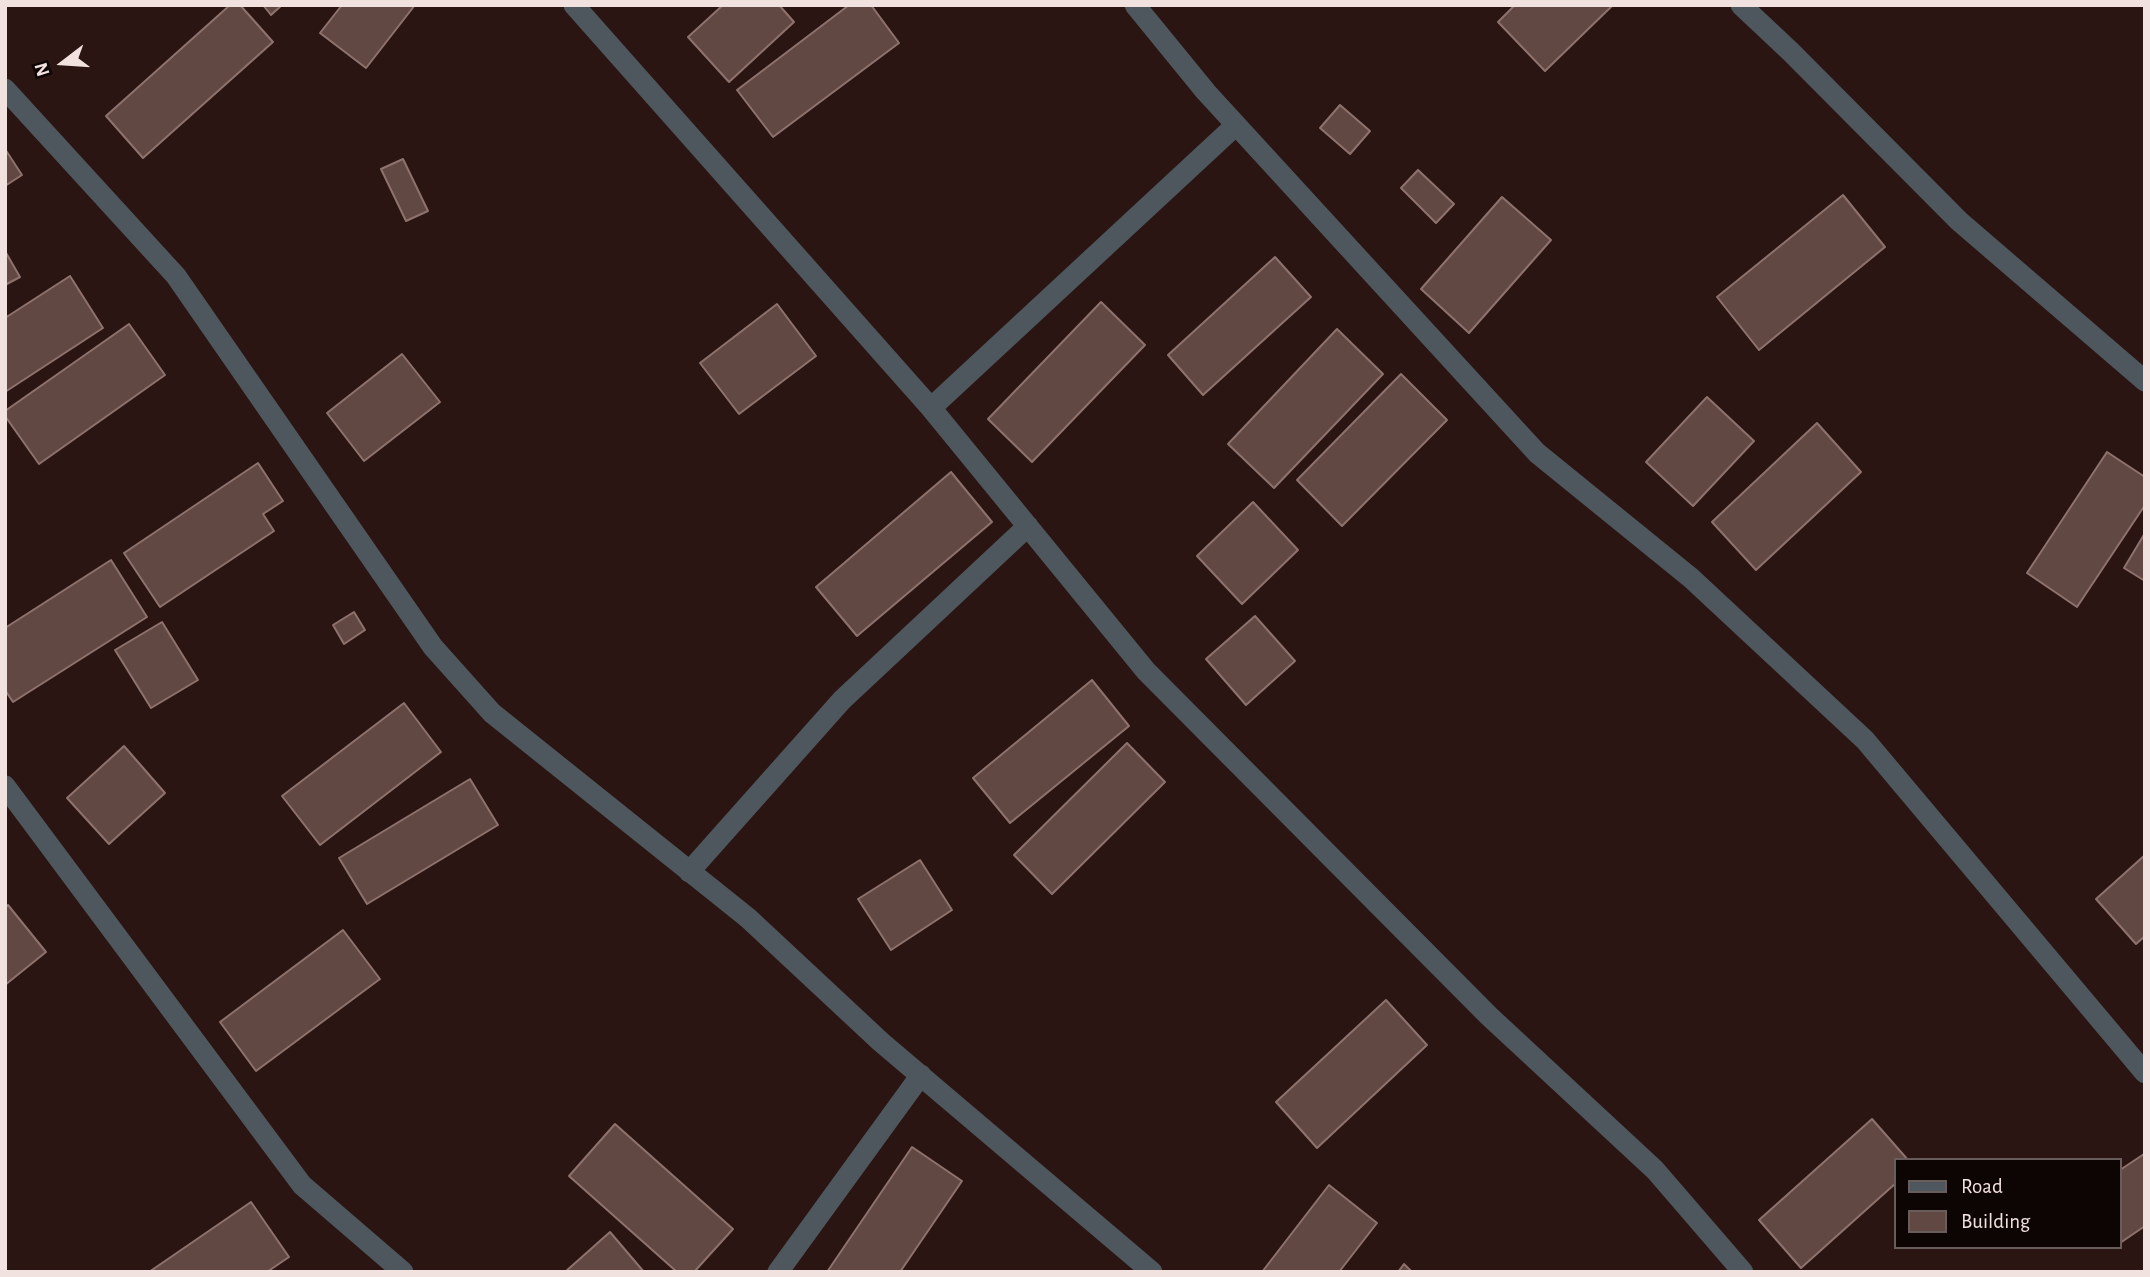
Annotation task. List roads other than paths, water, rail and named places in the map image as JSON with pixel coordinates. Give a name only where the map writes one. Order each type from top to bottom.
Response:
[{"type":"street","points":[[574,5],[931,408],[1146,671],[1489,1016],[1655,1170],[1743,1272]]},
{"type":"street","points":[[1135,5],[1236,125],[1537,453],[1691,578],[1865,740],[2145,1073]]},
{"type":"street","points":[[1741,5],[1959,221],[2145,382]]},
{"type":"street","points":[[5,89],[176,276],[433,647],[492,713],[748,918],[881,1042],[1152,1272]]},
{"type":"street","points":[[931,408],[1236,125]]},
{"type":"street","points":[[689,872],[842,700],[1028,526]]},
{"type":"street","points":[[5,786],[302,1185],[403,1272]]},
{"type":"street","points":[[778,1272],[920,1075]]}]
